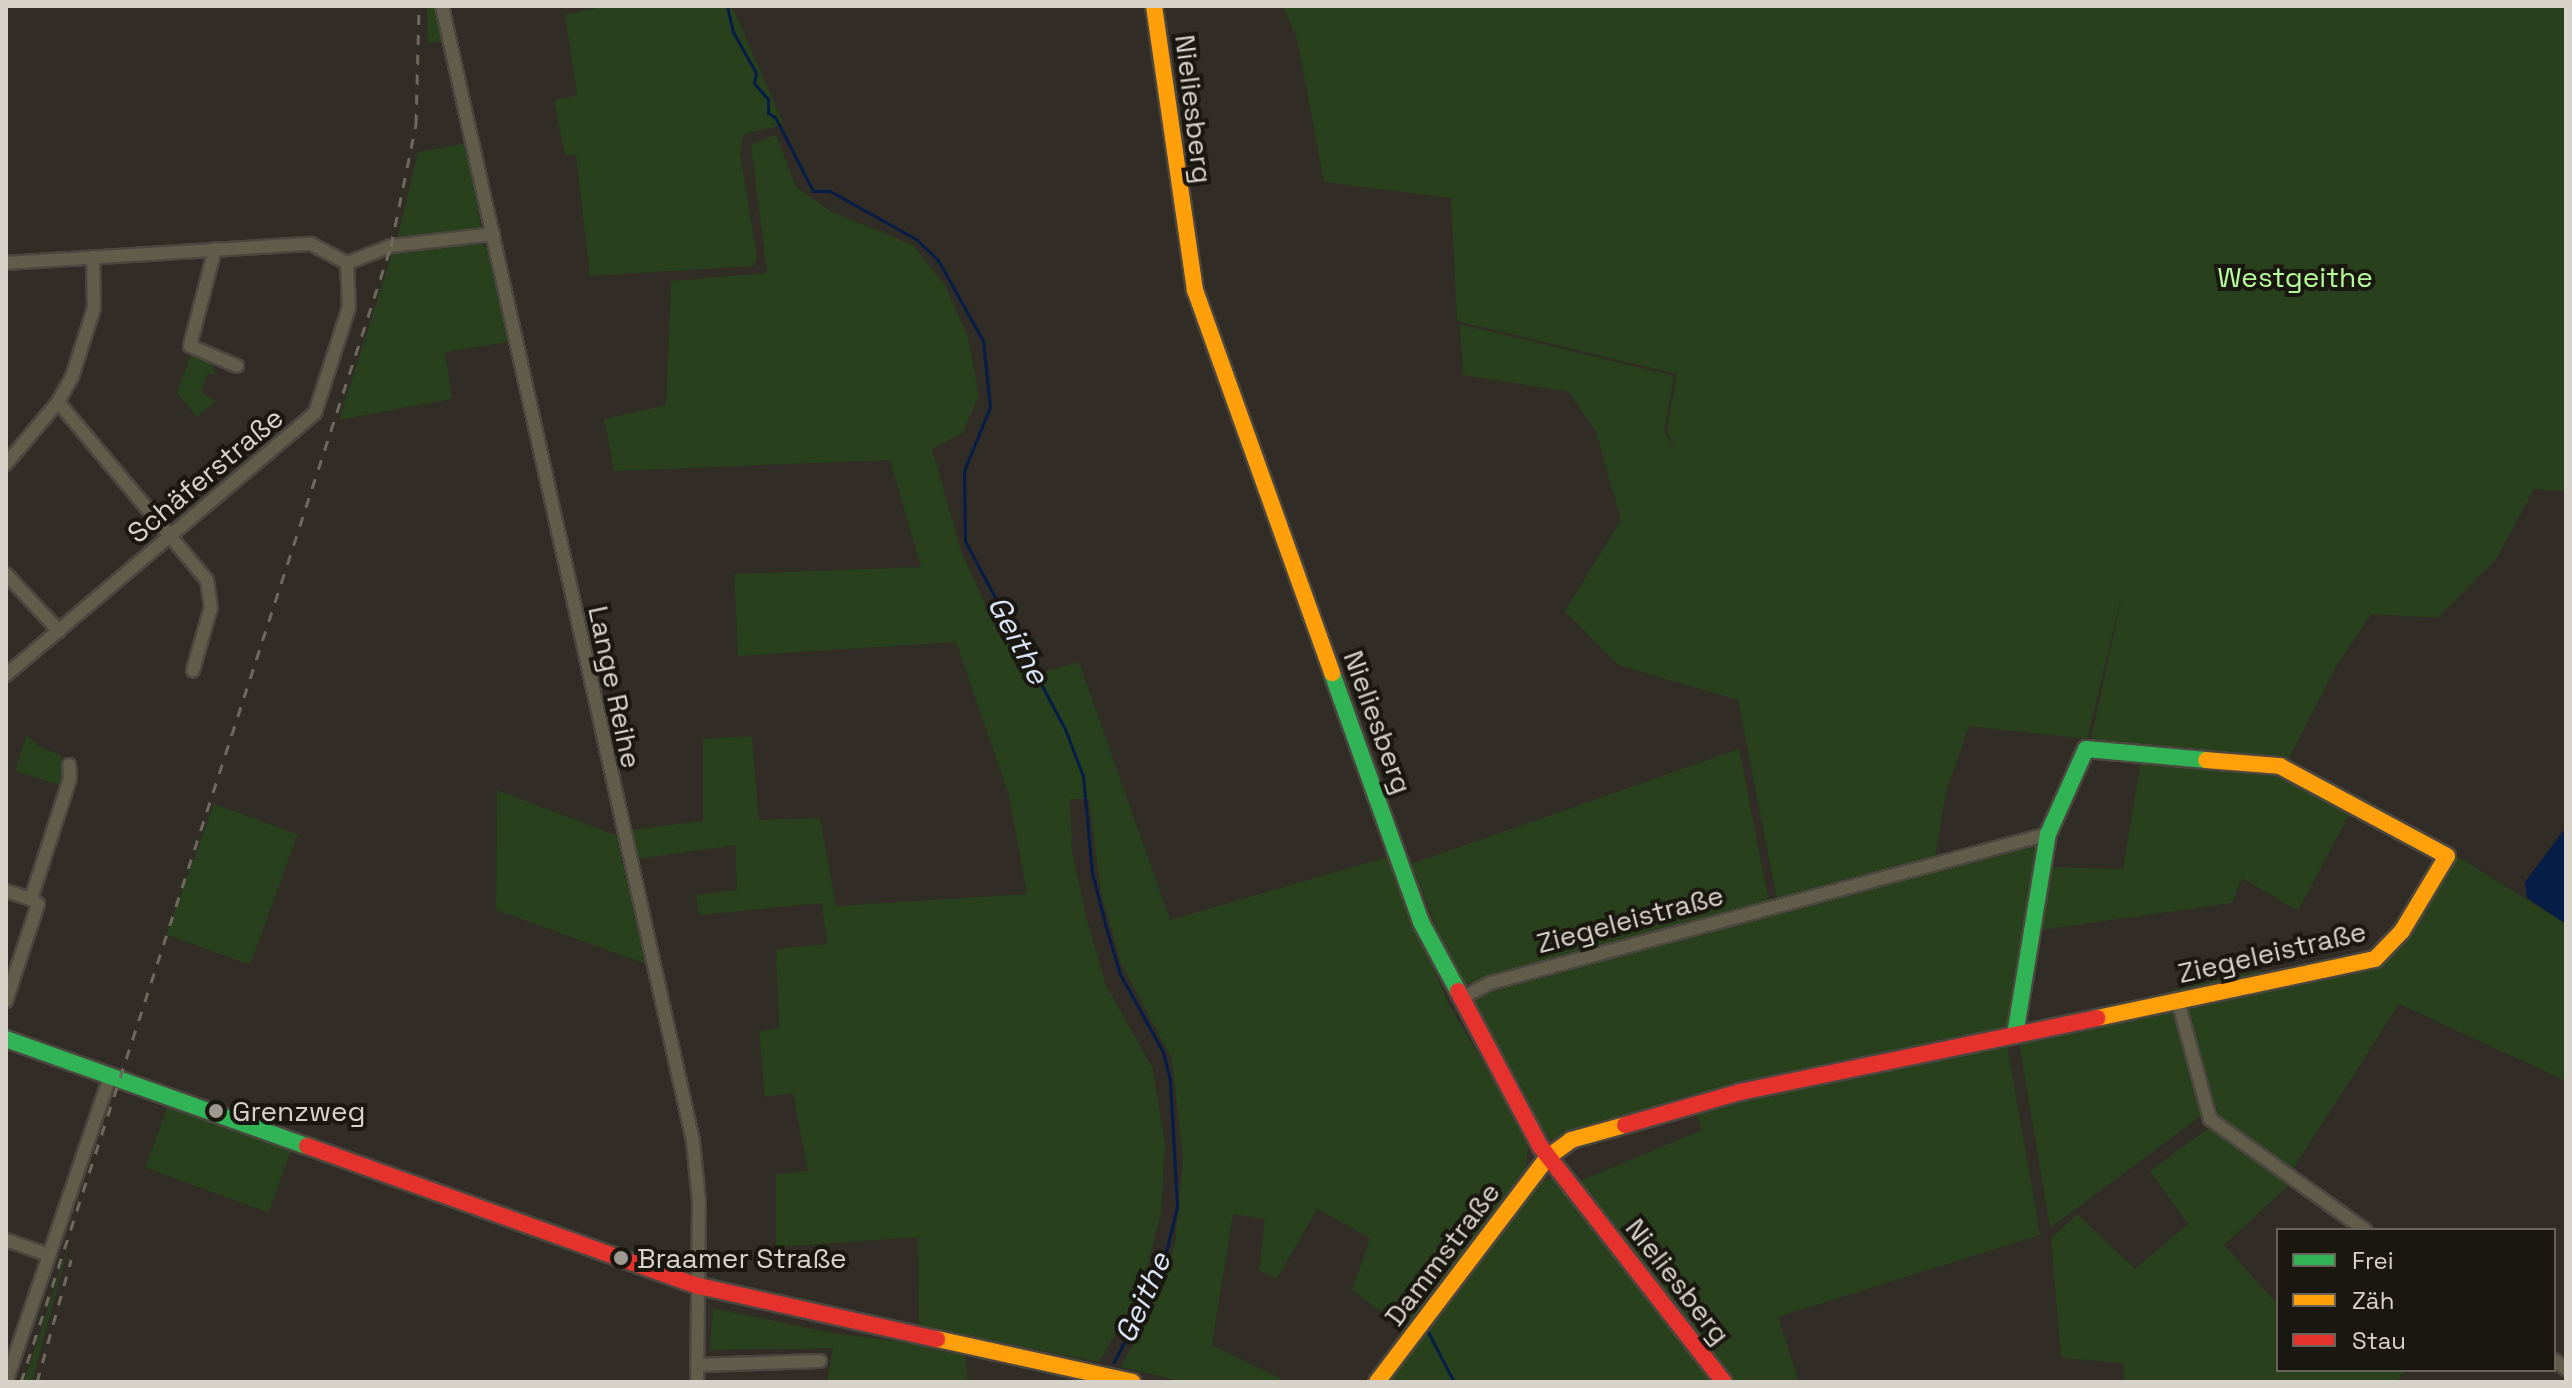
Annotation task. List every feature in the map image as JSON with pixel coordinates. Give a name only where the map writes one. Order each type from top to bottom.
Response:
[{"type":"street","name":"Lange Reihe","points":[[442,6],[693,1141],[699,1286],[697,1382]]},
{"type":"street","name":"Nieliesberg","points":[[1154,6],[1195,290],[1421,922],[1548,1157],[1724,1382]]},
{"type":"street","points":[[6,263],[311,244],[347,263],[391,246],[493,234]]},
{"type":"street","points":[[215,249],[190,346],[237,366]]},
{"type":"street","points":[[6,464],[58,402],[94,308],[93,257]]},
{"type":"street","name":"Schäferstraße","points":[[6,675],[315,413],[349,307],[347,263]]},
{"type":"street","points":[[58,402],[171,535],[211,588],[211,607],[193,670]]},
{"type":"street","points":[[6,574],[59,631]]},
{"type":"street","name":"Ziegeleistraße","points":[[1548,1157],[1571,1140],[1681,1105],[2178,1001],[2375,959],[2402,931],[2447,856],[2280,766],[2086,749],[2048,834],[2015,1035]]},
{"type":"street","points":[[31,899],[70,778],[69,765]]},
{"type":"street","name":"Ziegeleistraße","points":[[1460,999],[1490,983],[2048,834]]},
{"type":"street","points":[[6,891],[38,904],[6,1001]]},
{"type":"street","points":[[2178,1001],[2210,1119],[2362,1228]]},
{"type":"street","points":[[6,1039],[699,1286],[1132,1382]]},
{"type":"street","points":[[6,1382],[111,1074]]},
{"type":"street","name":"Dammstraße","points":[[1377,1382],[1548,1157]]},
{"type":"street","points":[[6,1240],[49,1255]]},
{"type":"street","points":[[697,1365],[820,1361]]},
{"type":"green space","points":[[427,6],[437,6],[444,40],[428,44]]},
{"type":"green space","points":[[605,6],[732,6],[784,125],[744,134],[740,153],[757,258],[753,266],[590,276],[576,155],[565,156],[554,100],[577,95],[565,15]]},
{"type":"green space","name":"Westgeithe","points":[[1283,6],[2566,6],[2566,491],[2534,489],[2496,559],[2438,618],[2371,614],[2337,665],[2287,762],[2254,754],[2090,744],[2125,582],[2087,739],[1969,726],[1946,792],[1935,858],[1777,899],[1738,700],[1618,665],[1565,611],[1621,520],[1596,432],[1569,392],[1463,375],[1460,324],[1674,376],[1664,431],[1675,451],[1667,430],[1677,374],[1457,321],[1451,198],[1324,182],[1297,39]]},
{"type":"green space","points":[[776,135],[796,187],[832,212],[913,245],[945,285],[968,337],[979,396],[963,433],[932,449],[961,551],[1001,639],[1020,636],[1042,672],[1079,662],[1170,920],[1387,857],[1448,1003],[1529,1141],[1525,1173],[1405,1329],[1352,1290],[1370,1238],[1317,1209],[1277,1279],[1259,1270],[1265,1219],[1233,1214],[1212,1345],[1288,1382],[1184,1382],[1121,1367],[1157,1297],[1175,1244],[1183,1159],[1172,1059],[1121,963],[1101,892],[1089,799],[1070,799],[1072,850],[1086,917],[1106,985],[1153,1069],[1165,1144],[1161,1214],[1141,1290],[1099,1362],[919,1326],[918,1237],[776,1247],[776,1174],[808,1171],[793,1093],[765,1097],[759,1031],[779,1028],[776,949],[827,944],[822,903],[699,915],[696,895],[737,890],[735,845],[637,859],[630,830],[703,821],[703,739],[752,736],[759,820],[820,818],[836,906],[1027,894],[1009,795],[956,642],[738,656],[734,574],[921,567],[890,460],[614,471],[604,419],[666,405],[671,281],[767,273],[751,144]]},
{"type":"green space","points":[[467,143],[481,227],[397,239],[418,152]]},
{"type":"green space","points":[[482,244],[488,249],[509,342],[445,352],[452,399],[339,420],[392,254]]},
{"type":"green space","points":[[191,354],[209,360],[217,376],[208,373],[201,392],[216,401],[197,417],[177,393]]},
{"type":"green space","points":[[27,735],[39,747],[61,755],[62,786],[15,771]]},
{"type":"green space","points":[[1739,749],[1769,902],[1460,986],[1411,864]]},
{"type":"green space","points":[[2141,760],[2284,770],[2353,807],[2298,911],[2242,878],[2232,903],[2034,931],[2047,867],[2123,869]]},
{"type":"green space","points":[[497,790],[616,835],[646,964],[496,910]]},
{"type":"green space","points":[[214,804],[298,834],[250,965],[166,935]]},
{"type":"green space","points":[[2042,840],[2010,1027],[1687,1096],[1549,1140],[1470,1006],[1483,990]]},
{"type":"green space","points":[[2452,853],[2566,924],[2566,1081],[2399,1004],[2293,1169],[2209,1110],[2050,1228],[2019,1042],[2174,1007],[2170,991],[2240,974],[2259,971],[2282,977],[2380,958]]},
{"type":"green space","points":[[2007,1044],[2040,1235],[1778,1317],[1799,1382],[1384,1382],[1537,1182],[1556,1178],[1575,1183],[1702,1130],[1694,1108]]},
{"type":"green space","points":[[169,1103],[292,1148],[269,1213],[145,1168]]},
{"type":"green space","points":[[2210,1127],[2293,1181],[2224,1245],[2276,1303],[2276,1372],[2404,1372],[2396,1382],[2125,1382],[2123,1363],[2061,1358],[2051,1239],[2077,1214],[2135,1269],[2188,1224],[2150,1171]]},
{"type":"green space","points":[[70,1240],[32,1382],[24,1382]]},
{"type":"green space","points":[[713,1308],[832,1333],[950,1348],[965,1354],[968,1382],[827,1382],[833,1348],[710,1350]]},
{"type":"water","points":[[2566,827],[2566,924],[2527,898],[2525,882]]},
{"type":"waterway","name":"Geithe","points":[[727,6],[733,32],[756,73],[754,83],[768,99],[768,113],[775,117],[813,191],[830,191],[916,239],[938,260],[983,341],[990,407],[964,471],[965,541],[1065,729],[1083,776],[1092,873],[1106,927],[1120,974],[1163,1052],[1170,1080],[1177,1207],[1162,1268],[1114,1362]]},
{"type":"waterway","points":[[1427,1330],[1454,1382]]},
{"type":"railway","points":[[21,1382],[391,246],[416,124],[419,6]]},
{"type":"railway","points":[[37,1382],[71,1260]]},
{"type":"traffic: fast","points":[[1332,673],[1421,922],[1458,991]]},
{"type":"traffic: fast","points":[[2015,1035],[2048,834],[2086,749],[2206,760]]},
{"type":"traffic: fast","points":[[6,1039],[307,1146]]},
{"type":"traffic: slow","points":[[1154,6],[1195,290],[1332,673]]},
{"type":"traffic: slow","points":[[2097,1018],[2375,959],[2402,931],[2447,856],[2280,766],[2206,760]]},
{"type":"traffic: slow","points":[[1377,1382],[1548,1157],[1571,1140],[1625,1125]]},
{"type":"traffic: slow","points":[[937,1339],[1132,1382]]},
{"type":"traffic: jam","points":[[1458,991],[1540,1146],[1724,1382]]},
{"type":"traffic: jam","points":[[1625,1125],[1740,1092],[2097,1018]]},
{"type":"traffic: jam","points":[[307,1146],[699,1286],[937,1339]]},
{"type":"place","name":"Grenzweg","points":[[216,1111]]},
{"type":"place","name":"Braamer Straße","points":[[621,1258]]}]
